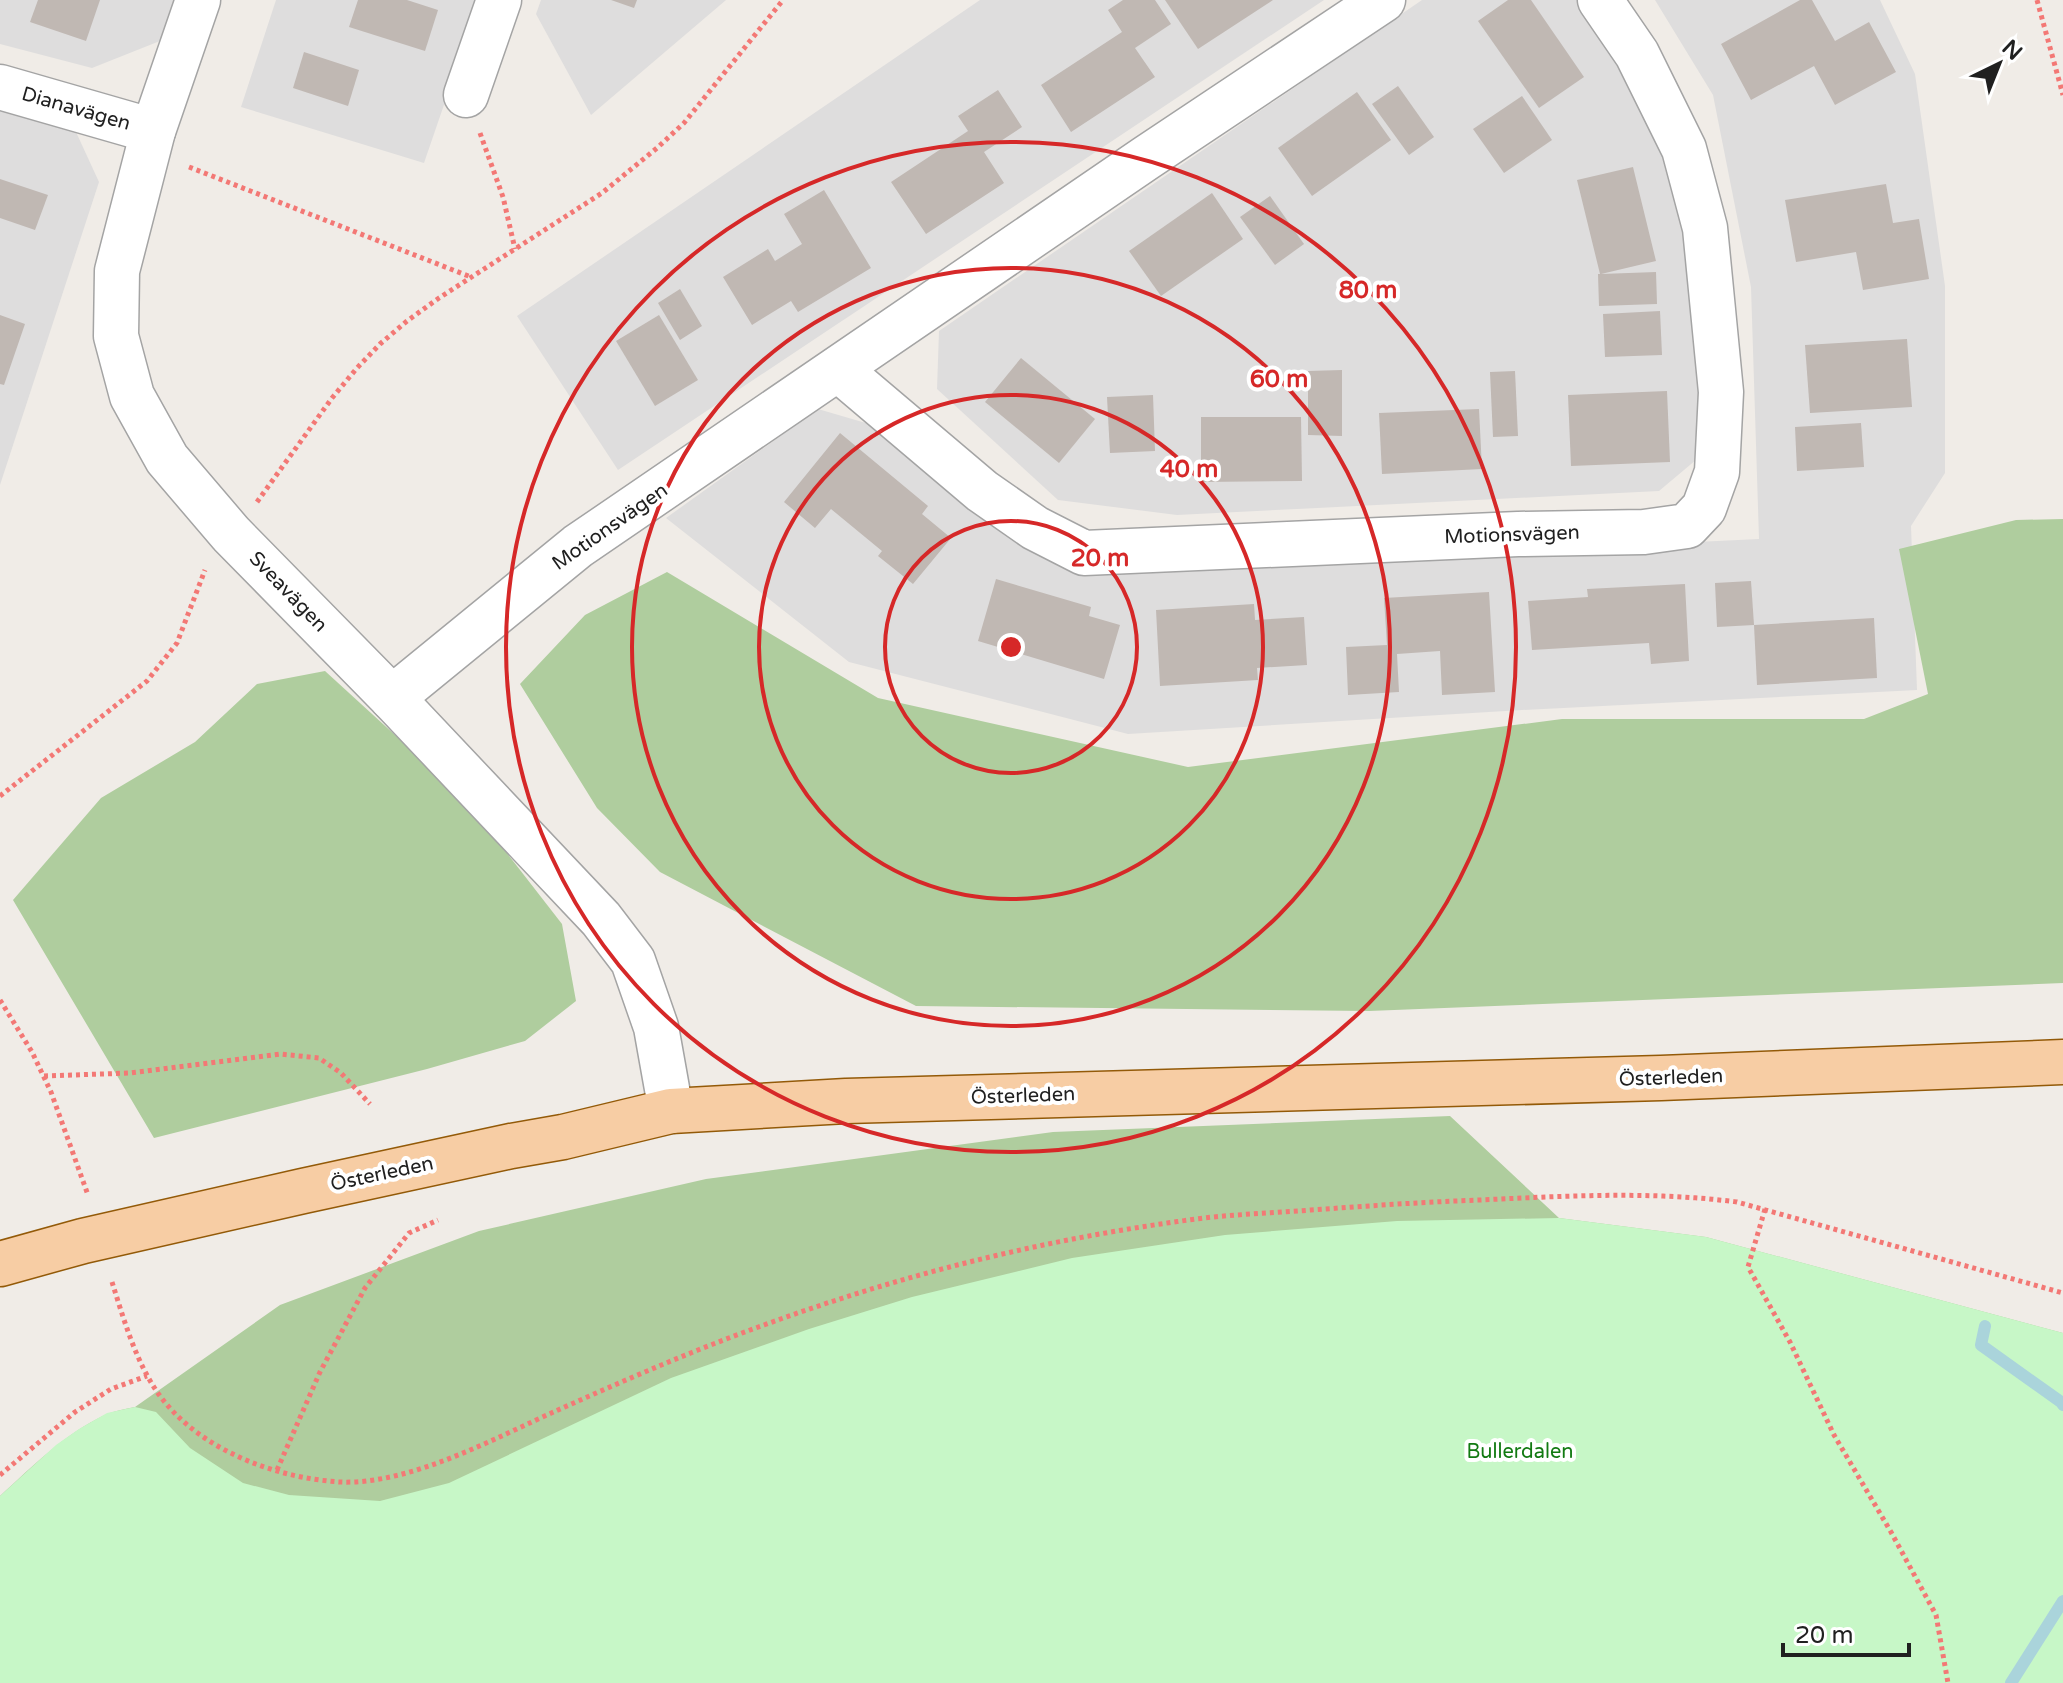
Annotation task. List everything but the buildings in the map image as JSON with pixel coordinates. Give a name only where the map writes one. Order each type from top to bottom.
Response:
[{"type":"main road","name":"Österleden","points":[[0,1264],[83,1241],[671,1111],[846,1101],[1661,1078],[2063,1062]]},
{"type":"street","name":"Sveavägen","points":[[198,0],[150,141],[117,271],[116,336],[132,396],[167,459],[231,534],[392,698],[601,919],[633,961],[656,1027],[671,1111]]},
{"type":"street","points":[[466,95],[499,0]]},
{"type":"street","name":"Motionsvägen","points":[[392,698],[578,546],[1383,0]]},
{"type":"street","name":"Motionsvägen","points":[[838,369],[982,491],[1035,528],[1084,553],[1518,534],[1644,532],[1687,526],[1704,508],[1717,472],[1721,392],[1705,228],[1684,149],[1637,54],[1600,0]]},
{"type":"street","name":"Dianavägen","points":[[0,87],[150,141]]},
{"type":"path","points":[[0,796],[147,681],[177,643],[211,559],[274,480],[332,398],[380,344],[407,321],[471,277],[602,193],[657,148],[684,123],[783,0]]},
{"type":"path","points":[[2037,0],[2063,95]]},
{"type":"path","points":[[466,95],[503,197],[515,249]]},
{"type":"path","points":[[150,141],[471,277]]},
{"type":"path","points":[[0,1000],[44,1076],[88,1196]]},
{"type":"path","points":[[44,1076],[130,1073],[280,1054],[319,1058],[341,1073],[370,1104]]},
{"type":"path","points":[[112,1282],[147,1376],[161,1398],[181,1419],[225,1450],[293,1475],[335,1482],[394,1476],[450,1457],[603,1390],[834,1300],[1020,1249],[1101,1233],[1223,1216],[1432,1201],[1597,1195],[1705,1198],[1765,1209],[2063,1293]]},
{"type":"path","points":[[1765,1209],[1748,1267],[1790,1342],[1834,1435],[1936,1615],[1948,1683]]},
{"type":"path","points":[[277,1470],[320,1372],[365,1288],[409,1233],[438,1220]]},
{"type":"path","points":[[0,1475],[75,1412],[111,1389],[147,1376]]},
{"type":"shaded area","points":[[0,0],[182,0],[170,37],[92,68],[0,44]]},
{"type":"shaded area","points":[[276,0],[480,0],[424,163],[241,107]]},
{"type":"shaded area","points":[[541,0],[726,0],[591,115],[536,14]]},
{"type":"shaded area","points":[[980,0],[1324,0],[618,470],[517,316]]},
{"type":"shaded area","points":[[1422,0],[1594,0],[1681,161],[1709,449],[1659,491],[1177,515],[1058,500],[937,389],[939,331]]},
{"type":"shaded area","points":[[1655,0],[1880,0],[1915,74],[1945,286],[1945,473],[1911,526],[1917,690],[1128,734],[849,662],[666,518],[818,409],[876,426],[1126,569],[1759,539],[1751,287],[1713,95]]},
{"type":"shaded area","points":[[0,98],[70,119],[99,182],[0,485]]},
{"type":"green space","points":[[2063,519],[2063,983],[1369,1011],[916,1006],[660,872],[597,808],[520,684],[585,615],[667,572],[878,698],[1188,767],[1562,719],[1864,719],[1928,694],[1899,549],[2016,520]]},
{"type":"green space","points":[[325,671],[465,799],[562,924],[576,1001],[525,1041],[154,1138],[13,900],[101,798],[195,742],[257,684]]},
{"type":"green space","name":"Bullerdalen","points":[[1450,1116],[1559,1218],[1706,1237],[2063,1333],[2063,1683],[0,1683],[0,1496],[76,1431],[105,1415],[135,1407],[280,1305],[479,1231],[706,1179],[1053,1132]]},
{"type":"green space","name":"Bullerdalen","points":[[1559,1218],[1706,1237],[2063,1333],[2063,1683],[0,1683],[0,1496],[56,1445],[107,1413],[135,1407],[156,1412],[190,1448],[243,1483],[289,1495],[380,1501],[449,1483],[671,1378],[809,1329],[912,1297],[1072,1258],[1225,1235],[1397,1221]]},
{"type":"waterway","points":[[1985,1326],[1981,1345],[2063,1405]]},
{"type":"waterway","points":[[2011,1683],[2063,1601]]}]
